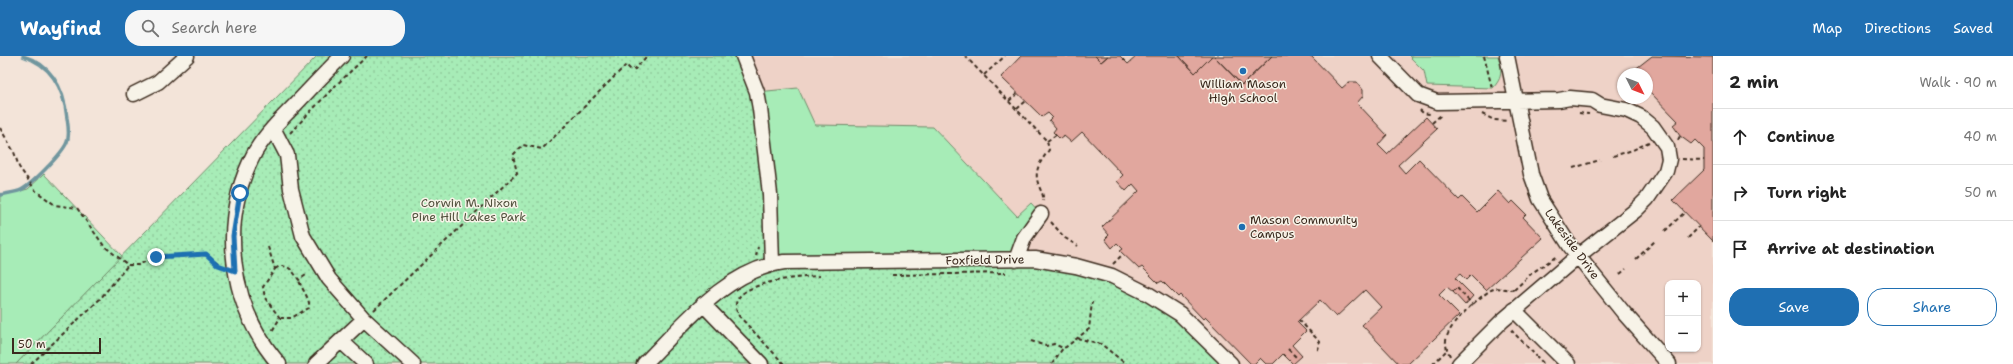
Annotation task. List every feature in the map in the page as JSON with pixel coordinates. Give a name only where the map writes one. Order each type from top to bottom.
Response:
[{"type":"street","points":[[134,94],[158,82],[187,56]]},
{"type":"street","points":[[280,364],[259,337],[247,313],[235,271],[233,236],[240,193],[255,152],[273,128],[342,56]]},
{"type":"street","points":[[743,56],[756,92],[760,109],[770,194],[772,264]]},
{"type":"street","points":[[1380,56],[1418,96],[1437,102],[1559,100],[1570,98],[1592,100],[1600,104],[1626,110],[1641,117],[1653,127],[1667,147],[1668,159],[1666,171],[1647,199],[1636,210],[1578,256],[1455,361]]},
{"type":"street","name":"Lakeside Drive","points":[[1507,56],[1531,174],[1540,199],[1551,219],[1578,256],[1622,312],[1669,364]]},
{"type":"street","points":[[273,128],[287,155],[291,189],[303,236],[329,280],[364,319],[413,364]]},
{"type":"street","points":[[1016,260],[1024,238],[1045,213]]},
{"type":"street","name":"Foxfield Drive","points":[[644,364],[714,294],[754,271],[772,264],[784,262],[1035,259],[1076,266],[1112,276],[1148,294],[1180,314],[1231,364]]},
{"type":"street","points":[[703,304],[761,364]]},
{"type":"street","points":[[1514,310],[1568,364]]},
{"type":"street","points":[[316,364],[364,319]]},
{"type":"street","points":[[341,341],[366,364]]},
{"type":"path","points":[[281,142],[334,86],[367,56]]},
{"type":"path","points":[[364,319],[517,173],[513,154],[523,145],[542,149],[626,65],[631,70],[635,69],[647,56]]},
{"type":"path","points":[[965,56],[1047,141],[1049,150],[1037,167],[1036,177],[1044,197],[1045,213],[1065,238],[1078,246]]},
{"type":"path","points":[[984,75],[1005,56]]},
{"type":"path","points":[[1484,56],[1491,86]]},
{"type":"path","points":[[1009,101],[1018,93]]},
{"type":"path","points":[[1017,110],[1026,101]]},
{"type":"path","points":[[1432,123],[1442,114]]},
{"type":"path","points":[[0,128],[14,152],[19,167],[36,191],[55,205],[77,208],[104,246],[128,265],[138,265],[156,257],[206,254],[218,265],[235,271]]},
{"type":"path","points":[[1047,141],[1056,135]]},
{"type":"path","points":[[1678,140],[1680,136]]},
{"type":"path","points":[[1613,156],[1638,148],[1654,140]]},
{"type":"path","points":[[1682,159],[1704,160]]},
{"type":"path","points":[[1573,168],[1600,160]]},
{"type":"path","points":[[1665,231],[1685,212]]},
{"type":"path","points":[[1688,238],[1699,227]]},
{"type":"path","points":[[1636,259],[1655,241]]},
{"type":"path","points":[[268,247],[275,269]]},
{"type":"path","points":[[1111,266],[1123,254]]},
{"type":"path","points":[[1455,361],[1447,350],[1445,343],[1450,329],[1473,305],[1483,295],[1496,288],[1514,290],[1532,273],[1561,254]]},
{"type":"path","points":[[31,364],[100,299],[128,265]]},
{"type":"path","points":[[280,266],[288,267],[294,272],[302,290],[310,302],[309,308],[291,318],[279,319],[265,298],[263,287],[275,269],[280,266]]},
{"type":"path","points":[[1620,274],[1626,269]]},
{"type":"path","points":[[888,275],[1010,273]]},
{"type":"path","points":[[298,280],[306,276]]},
{"type":"path","points":[[784,364],[739,316],[735,309],[735,303],[740,296],[748,290],[772,281],[821,276]]},
{"type":"path","points":[[1457,288],[1473,305]]},
{"type":"path","points":[[1052,364],[1063,348],[1089,329],[1092,302]]},
{"type":"path","points":[[1299,320],[1320,342],[1317,353]]},
{"type":"path","points":[[1507,326],[1544,364]]},
{"type":"path","points":[[1077,338],[1101,344],[1126,364]]},
{"type":"path","points":[[1031,341],[1046,346],[1054,344],[1063,348]]},
{"type":"path","points":[[1288,349],[1297,358]]},
{"type":"path","points":[[1433,364],[1447,350]]},
{"type":"shaded area","name":"Mason Community Campus","points":[[743,56],[1713,56],[1713,364],[1231,364],[784,262]]},
{"type":"green space","name":"Corwin M. Nixon Pine Hill Lakes Park","points":[[317,56],[743,56],[757,92],[772,264],[1035,259],[1148,294],[1231,364],[16,364]]},
{"type":"green space","points":[[1409,56],[1498,56],[1501,73],[1499,80],[1493,88],[1427,86],[1424,71]]},
{"type":"green space","points":[[798,88],[815,125],[933,127],[1017,216],[1031,203],[1041,214],[1017,259],[772,264],[757,92]]},
{"type":"green space","points":[[44,174],[122,256],[16,364],[0,364],[0,196],[28,189]]},
{"type":"building","points":[[1021,56],[1095,56],[1101,62],[1108,56],[1120,56],[1128,64],[1137,56],[1179,56],[1195,73],[1212,56],[1214,56],[1242,85],[1272,56],[1311,56],[1342,88],[1349,82],[1357,82],[1363,90],[1363,96],[1357,103],[1387,135],[1378,145],[1387,154],[1426,117],[1437,129],[1398,165],[1405,173],[1419,159],[1459,200],[1462,197],[1477,212],[1498,191],[1510,204],[1513,201],[1526,214],[1523,217],[1543,238],[1486,290],[1471,275],[1466,280],[1460,274],[1455,278],[1461,284],[1453,292],[1447,287],[1439,295],[1459,315],[1408,364],[1399,364],[1362,325],[1381,307],[1365,290],[1336,317],[1320,300],[1297,322],[1306,331],[1292,345],[1302,356],[1293,364],[1283,354],[1273,364],[1266,364],[1260,358],[1254,364],[1251,364],[1205,317],[1203,319],[1180,295],[1178,297],[1162,281],[1158,283],[1142,267],[1139,269],[1120,251],[1123,249],[1117,243],[1112,248],[1105,239],[1109,235],[1102,227],[1139,191],[1133,184],[1126,191],[1117,181],[1123,175],[1082,132],[1071,142],[1064,136],[1060,139],[1053,132],[1056,128],[1049,120],[1052,117],[1048,113],[1042,117],[1001,77]]},
{"type":"building","points":[[1095,56],[1108,56],[1101,62]]},
{"type":"building","name":"William Mason High School","points":[[1179,56],[1212,56],[1195,73]]},
{"type":"building","name":"William Mason High School","points":[[1214,56],[1272,56],[1242,85]]},
{"type":"building","points":[[1652,56],[1713,57],[1713,241],[1673,200],[1704,170],[1704,149],[1695,140],[1691,144],[1680,136],[1673,125],[1678,121],[1653,95],[1653,68],[1637,68]]},
{"type":"building","points":[[1461,284],[1473,296],[1465,305],[1453,292]]},
{"type":"waterway","points":[[0,195],[19,191],[32,182],[60,153],[67,142],[68,136],[63,97],[55,80],[42,65],[23,56]]},
{"type":"place","name":"William Mason High School","points":[[1243,71]]},
{"type":"place","name":"Mason Community Campus","points":[[1242,227]]},
{"type":"route","points":[[156,257],[206,254],[218,265],[235,271],[232,245],[234,219],[240,193]]}]
